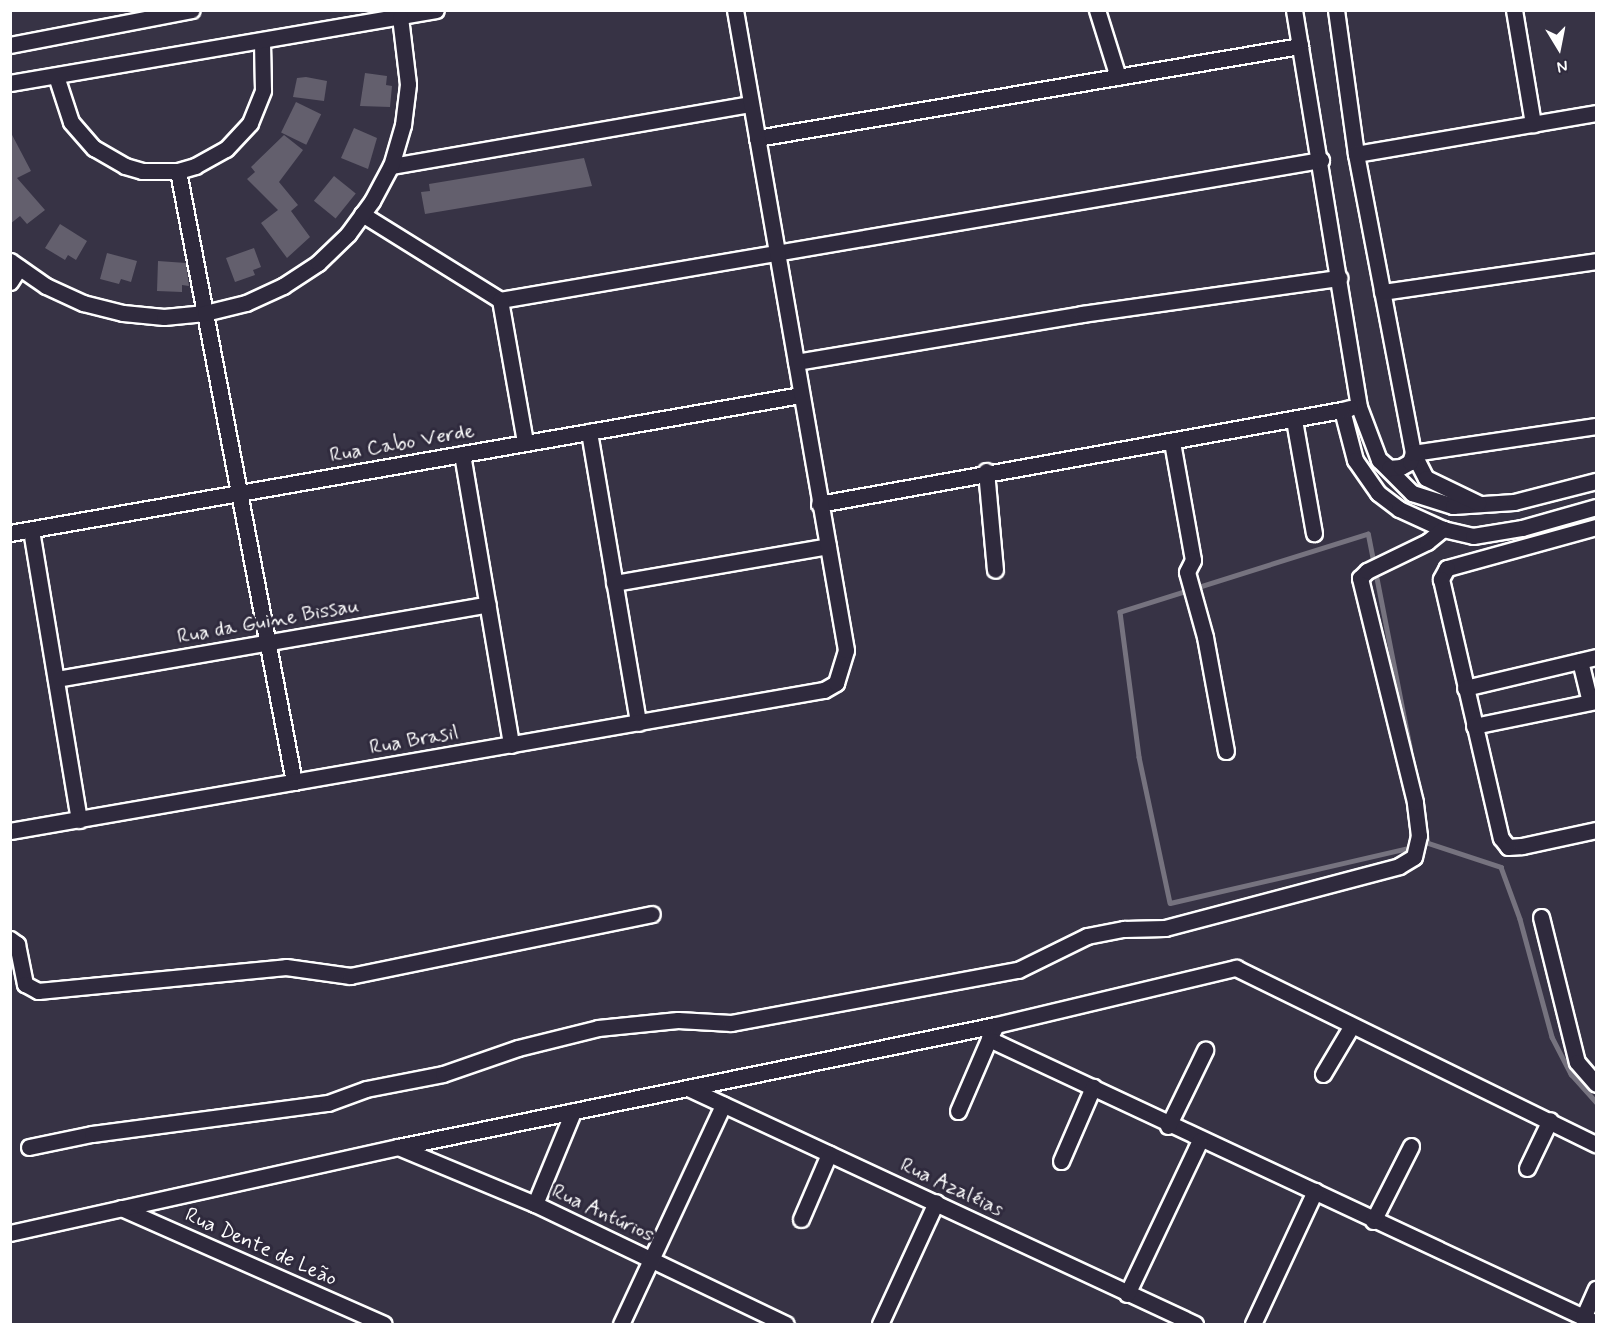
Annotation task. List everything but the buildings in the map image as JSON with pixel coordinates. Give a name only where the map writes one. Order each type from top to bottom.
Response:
[{"type":"street","points":[[10,83],[436,10]]},
{"type":"street","points":[[614,582],[828,546],[735,10]]},
{"type":"street","points":[[1097,10],[1118,77]]},
{"type":"street","points":[[1294,10],[1321,160],[1359,407],[1379,460],[1412,493],[1453,506],[1514,502],[1596,481]]},
{"type":"street","points":[[1336,10],[1356,154],[1413,453],[1426,478],[1484,505]]},
{"type":"street","points":[[1514,10],[1533,124]]},
{"type":"street","points":[[10,45],[189,11]]},
{"type":"street","points":[[10,282],[15,264],[83,303],[123,313],[164,317],[205,313],[246,303],[283,286],[318,263],[362,214],[391,166],[403,125],[408,84],[400,16]]},
{"type":"street","points":[[56,76],[71,122],[94,148],[125,166],[178,171],[195,166],[226,149],[250,123],[263,90],[262,41]]},
{"type":"street","points":[[757,138],[1300,46]]},
{"type":"street","points":[[391,166],[751,104]]},
{"type":"street","points":[[1356,154],[1596,113]]},
{"type":"street","points":[[362,214],[500,300],[1321,160]]},
{"type":"street","points":[[178,171],[294,782]]},
{"type":"street","points":[[1383,292],[1596,261]]},
{"type":"street","points":[[796,362],[1082,314],[1339,278]]},
{"type":"street","points":[[500,300],[525,442]]},
{"type":"street","name":"Rua Cabo Verde","points":[[10,533],[801,395]]},
{"type":"street","points":[[819,504],[986,471],[1172,442],[1359,407]]},
{"type":"street","points":[[1342,410],[1355,460],[1378,493],[1398,509],[1443,529],[1473,536],[1522,528],[1596,507]]},
{"type":"street","points":[[1294,420],[1314,532]]},
{"type":"street","points":[[1413,453],[1596,426]]},
{"type":"street","points":[[589,432],[638,723]]},
{"type":"street","points":[[1172,442],[1193,560],[1188,576],[1197,604],[1226,750]]},
{"type":"street","points":[[1379,460],[1389,468],[1401,467],[1410,462],[1413,453]]},
{"type":"street","points":[[462,454],[512,745]]},
{"type":"street","points":[[986,471],[995,570]]},
{"type":"street","points":[[1596,527],[1447,568],[1441,579],[1501,838],[1508,847],[1596,830]]},
{"type":"street","points":[[29,1147],[103,1132],[328,1103],[366,1089],[443,1074],[518,1048],[598,1028],[678,1020],[731,1023],[1018,970],[1088,936],[1124,929],[1165,928],[1400,866],[1414,857],[1419,836],[1415,802],[1359,584],[1367,571],[1427,542],[1443,529]]},
{"type":"street","points":[[31,530],[79,820]]},
{"type":"street","name":"Rua Brasil","points":[[10,831],[824,690],[836,683],[846,650],[828,546]]},
{"type":"street","name":"Rua da Guine Bissau","points":[[56,679],[488,604]]},
{"type":"street","points":[[1465,688],[1596,657]]},
{"type":"street","points":[[1474,726],[1593,701],[1580,661]]},
{"type":"street","points":[[10,939],[17,944],[26,984],[38,991],[286,967],[350,976],[652,914]]},
{"type":"street","points":[[1541,917],[1577,1062],[1596,1084]]},
{"type":"street","points":[[11,1236],[121,1208],[398,1147],[996,1025],[1236,968],[1352,1027],[1596,1144]]},
{"type":"street","points":[[958,1111],[996,1025]]},
{"type":"street","points":[[1323,1074],[1352,1027]]},
{"type":"street","points":[[989,1039],[1200,1140],[1315,1191],[1373,1221],[1589,1320],[1596,1289]]},
{"type":"street","points":[[1168,1125],[1204,1050]]},
{"type":"street","points":[[1061,1161],[1093,1087]]},
{"type":"street","name":"Rua Azaléias","points":[[690,1089],[1195,1324]]},
{"type":"street","points":[[621,1324],[723,1105]]},
{"type":"street","points":[[535,1204],[573,1112]]},
{"type":"street","points":[[1527,1168],[1550,1120]]},
{"type":"street","points":[[1127,1294],[1200,1140]]},
{"type":"street","points":[[1373,1221],[1411,1146]]},
{"type":"street","name":"Rua Antúrios","points":[[398,1147],[535,1204],[786,1324]]},
{"type":"street","points":[[801,1219],[829,1154]]},
{"type":"street","points":[[1253,1324],[1315,1191]]},
{"type":"street","points":[[880,1324],[936,1202]]},
{"type":"street","name":"Rua Dente de Leão","points":[[121,1208],[384,1324]]},
{"type":"waterway","points":[[1410,749],[1368,534],[1120,612],[1139,757],[1170,903],[1412,847]]},
{"type":"waterway","points":[[1426,831],[1428,843]]},
{"type":"waterway","points":[[1420,845],[1428,843],[1501,867],[1520,919],[1552,1037],[1571,1074],[1596,1102]]}]
